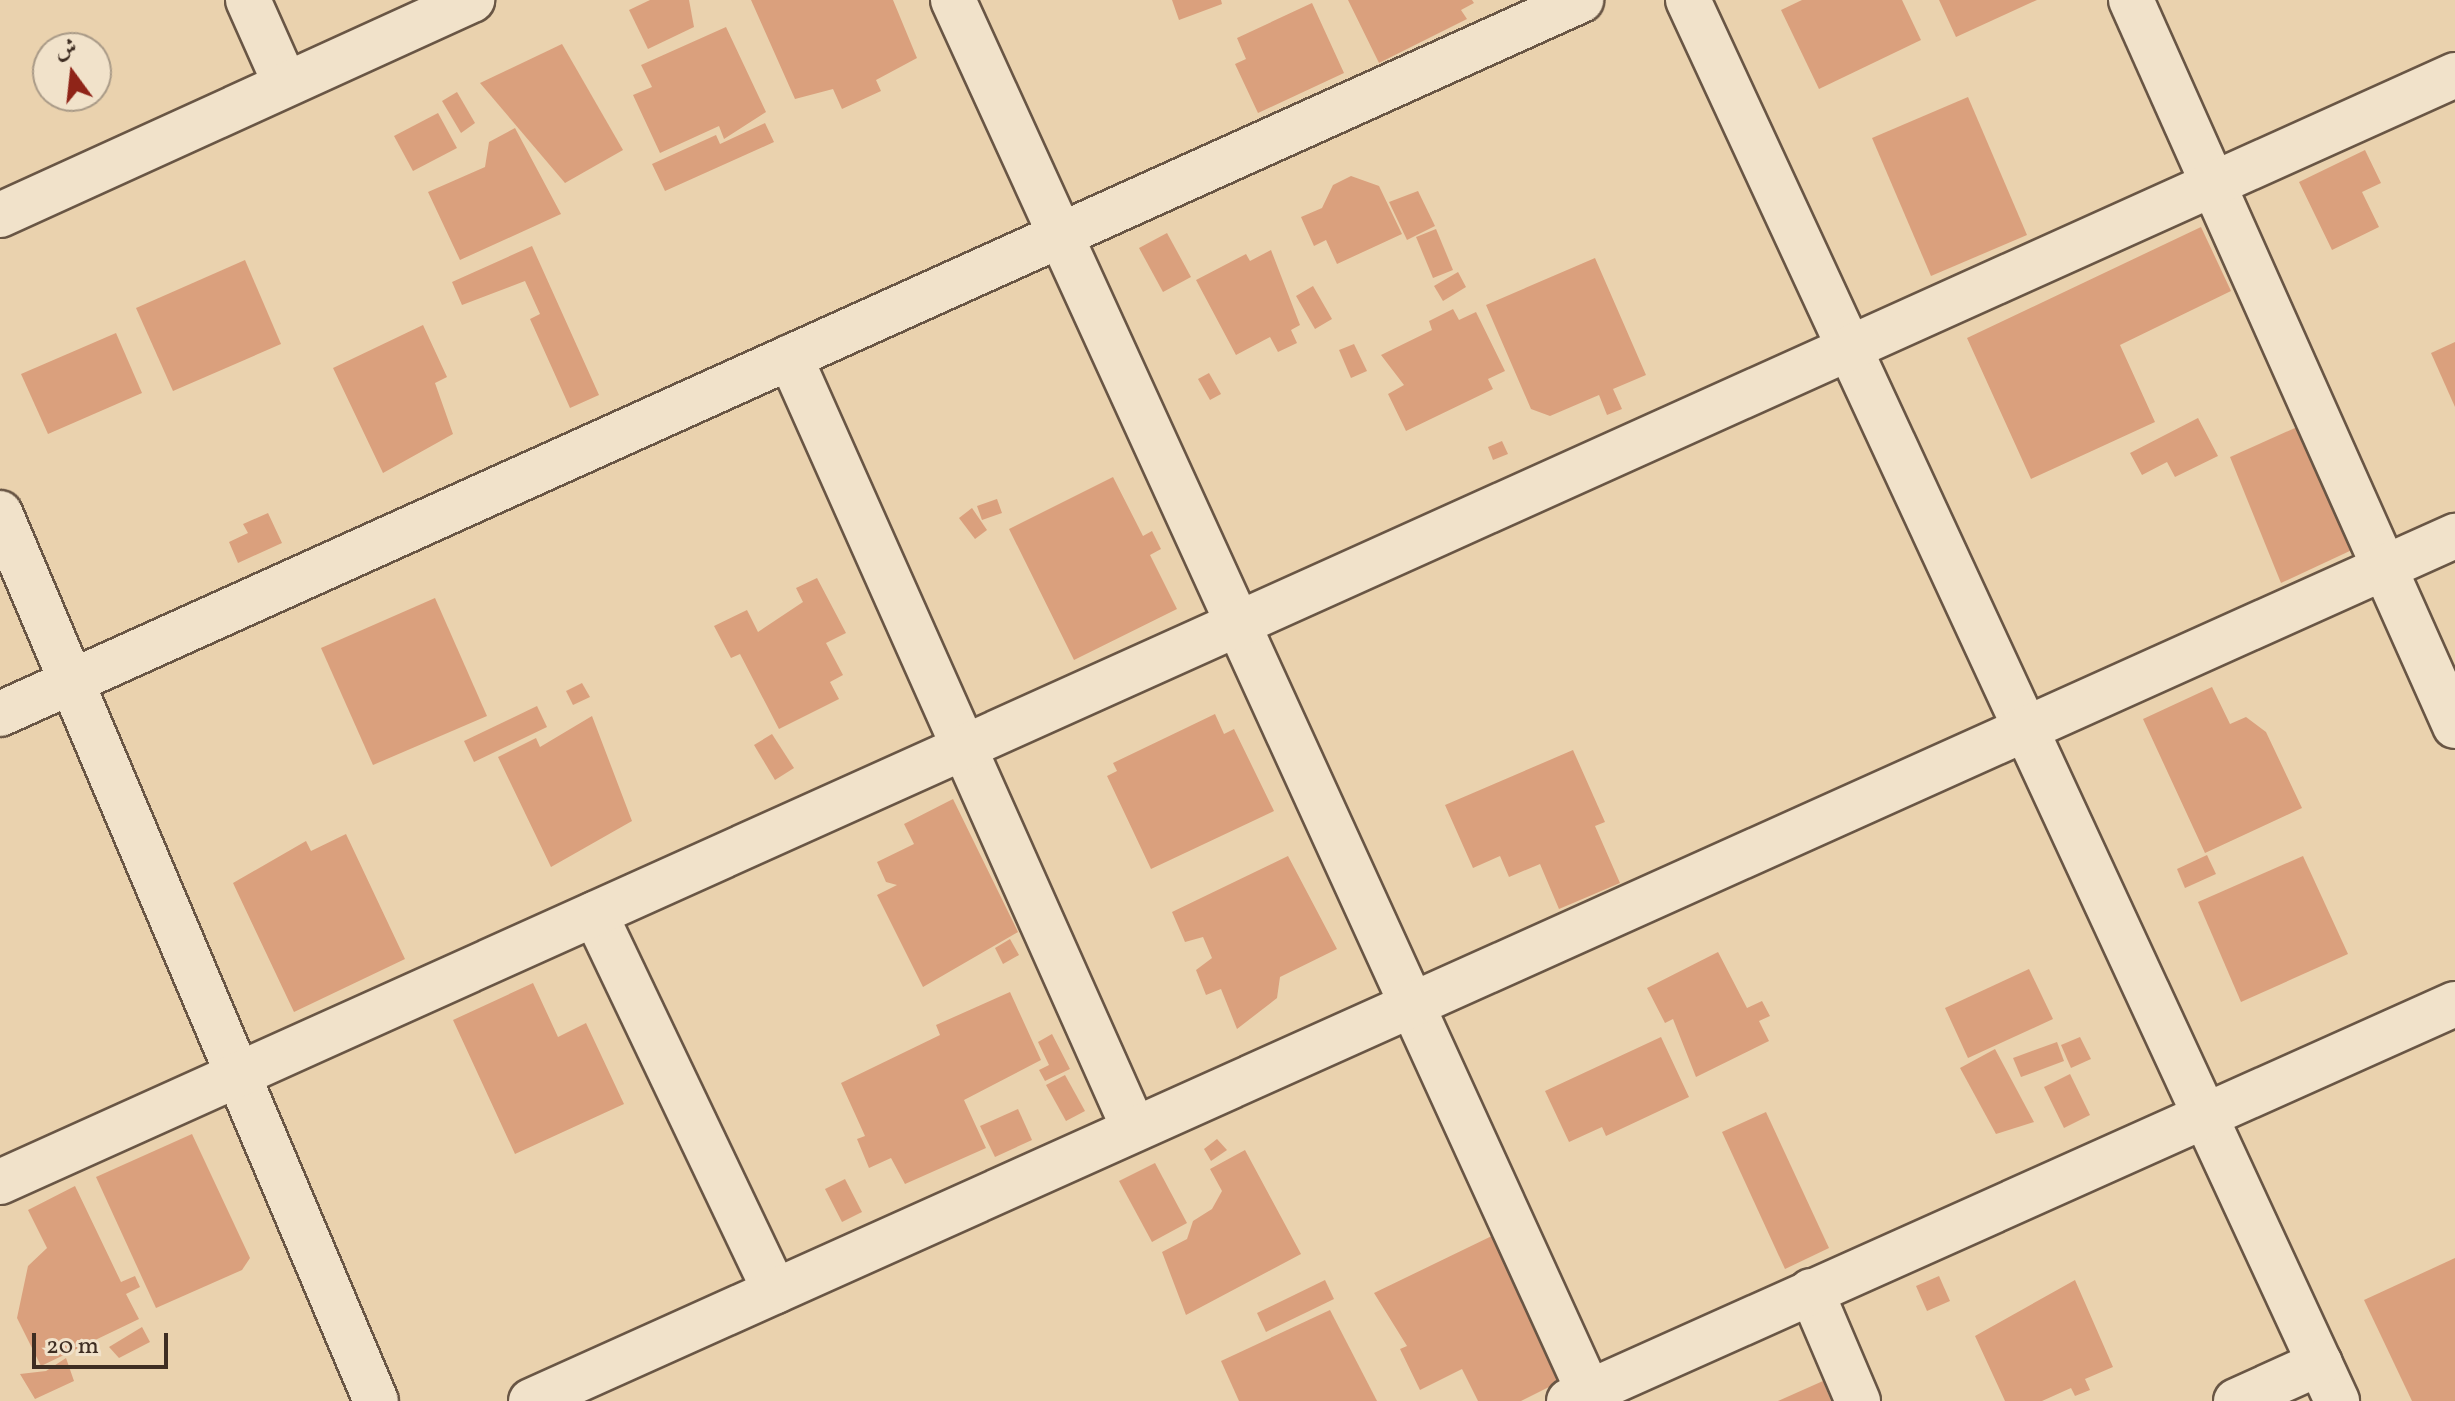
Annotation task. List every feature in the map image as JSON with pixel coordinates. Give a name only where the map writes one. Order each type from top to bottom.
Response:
[{"type":"street","points":[[248,0],[284,81]]},
{"type":"street","points":[[0,215],[284,81],[472,0]]},
{"type":"street","points":[[953,0],[1413,1006],[1584,1398],[1811,1291],[2455,1004]]},
{"type":"street","points":[[0,714],[1581,0]]},
{"type":"street","points":[[1688,0],[2328,1382],[2236,1401]]},
{"type":"street","points":[[2131,0],[2212,184],[2389,566],[2455,726]]},
{"type":"street","points":[[0,1182],[2455,75]]},
{"type":"street","points":[[790,357],[1134,1129]]},
{"type":"street","points":[[0,513],[242,1073],[376,1401]]},
{"type":"street","points":[[531,1401],[2455,536]]},
{"type":"street","points":[[595,914],[775,1291]]},
{"type":"street","points":[[1811,1291],[1858,1401]]},
{"type":"building","points":[[650,0],[689,0],[694,27],[648,49],[629,10]]},
{"type":"building","points":[[751,0],[893,0],[917,58],[876,80],[881,91],[842,109],[833,89],[795,99]]},
{"type":"building","points":[[1172,0],[1221,0],[1222,4],[1179,20]]},
{"type":"building","points":[[1348,0],[1472,0],[1474,3],[1461,10],[1467,19],[1379,63]]},
{"type":"building","points":[[1802,0],[1902,0],[1921,40],[1819,89],[1781,10]]},
{"type":"building","points":[[1939,0],[2037,0],[1956,37]]},
{"type":"building","points":[[1312,3],[1344,73],[1258,113],[1235,64],[1246,59],[1237,38]]},
{"type":"building","points":[[726,27],[766,112],[724,139],[719,126],[660,153],[633,95],[652,87],[641,65]]},
{"type":"building","points":[[562,44],[623,150],[565,183],[480,83]]},
{"type":"building","points":[[457,92],[475,123],[461,133],[442,101]]},
{"type":"building","points":[[1968,97],[2027,235],[1931,276],[1872,138]]},
{"type":"building","points":[[438,113],[457,148],[413,171],[394,136]]},
{"type":"building","points":[[765,123],[774,142],[665,191],[652,164],[716,135],[720,144]]},
{"type":"building","points":[[515,128],[561,214],[460,260],[428,192],[485,167],[489,142]]},
{"type":"building","points":[[2365,150],[2381,183],[2362,192],[2379,227],[2332,250],[2299,182]]},
{"type":"building","points":[[1351,176],[1379,186],[1402,234],[1337,264],[1326,240],[1314,246],[1301,217],[1322,208],[1333,185]]},
{"type":"building","points":[[1418,191],[1435,226],[1407,240],[1389,202]]},
{"type":"building","points":[[2201,227],[2231,291],[2120,345],[2155,422],[2031,479],[1967,338]]},
{"type":"building","points":[[1436,229],[1453,270],[1433,278],[1416,237]]},
{"type":"building","points":[[1167,233],[1191,277],[1163,292],[1139,248]]},
{"type":"building","points":[[532,246],[599,395],[570,408],[530,319],[540,314],[525,281],[462,305],[452,282]]},
{"type":"building","points":[[1271,250],[1300,325],[1291,330],[1297,343],[1278,352],[1270,337],[1236,355],[1196,280],[1246,254],[1250,261]]},
{"type":"building","points":[[1595,258],[1646,375],[1613,389],[1622,409],[1607,415],[1599,395],[1550,416],[1531,409],[1486,305]]},
{"type":"building","points":[[245,260],[281,344],[173,391],[136,308]]},
{"type":"building","points":[[1458,272],[1466,287],[1443,301],[1434,286]]},
{"type":"building","points":[[1313,286],[1332,319],[1315,329],[1296,296]]},
{"type":"building","points":[[1453,309],[1459,320],[1476,312],[1505,371],[1488,379],[1493,389],[1406,431],[1388,394],[1404,385],[1381,355],[1432,330],[1429,321]]},
{"type":"building","points":[[423,325],[447,377],[435,383],[453,434],[383,473],[333,368]]},
{"type":"building","points":[[116,333],[142,393],[48,434],[21,374]]},
{"type":"building","points":[[2455,342],[2455,407],[2431,353]]},
{"type":"building","points":[[1354,344],[1367,371],[1351,378],[1339,350]]},
{"type":"building","points":[[1209,373],[1221,394],[1210,400],[1198,379]]},
{"type":"building","points":[[2198,418],[2218,456],[2175,477],[2167,462],[2142,475],[2130,453]]},
{"type":"building","points":[[2295,428],[2302,429],[2354,549],[2281,583],[2230,457]]},
{"type":"building","points":[[1502,441],[1508,454],[1493,460],[1488,447]]},
{"type":"building","points":[[1113,477],[1143,536],[1152,531],[1161,549],[1150,555],[1177,609],[1074,660],[1009,529]]},
{"type":"building","points":[[997,499],[1002,513],[982,520],[977,506]]},
{"type":"building","points":[[972,508],[987,530],[975,539],[959,518]]},
{"type":"building","points":[[268,513],[282,543],[238,563],[229,542],[248,533],[243,524]]},
{"type":"building","points":[[817,578],[846,633],[826,643],[843,675],[830,682],[839,699],[779,729],[740,654],[731,658],[714,626],[747,610],[758,632],[803,602],[796,588]]},
{"type":"building","points":[[435,598],[487,716],[373,765],[321,648]]},
{"type":"building","points":[[582,683],[590,697],[573,705],[566,691]]},
{"type":"building","points":[[2212,687],[2230,724],[2246,717],[2266,732],[2302,808],[2205,853],[2143,719]]},
{"type":"building","points":[[537,706],[547,727],[474,762],[464,741]]},
{"type":"building","points":[[1215,714],[1224,734],[1234,729],[1274,811],[1151,869],[1107,776],[1117,771],[1113,763]]},
{"type":"building","points":[[592,716],[632,821],[551,867],[498,757],[536,738],[540,747]]},
{"type":"building","points":[[772,734],[794,768],[775,780],[754,745]]},
{"type":"building","points":[[1573,750],[1605,822],[1595,826],[1620,883],[1559,909],[1540,864],[1509,877],[1500,856],[1473,868],[1445,805]]},
{"type":"building","points":[[953,799],[1018,932],[923,987],[877,895],[897,885],[886,882],[877,862],[914,844],[904,824]]},
{"type":"building","points":[[346,834],[405,959],[294,1012],[233,883],[306,841],[311,851]]},
{"type":"building","points":[[2207,855],[2216,874],[2185,888],[2177,869]]},
{"type":"building","points":[[1288,856],[1337,949],[1280,977],[1277,998],[1237,1029],[1221,989],[1206,995],[1196,970],[1212,958],[1203,937],[1185,942],[1172,912]]},
{"type":"building","points":[[2303,856],[2348,954],[2241,1002],[2198,902]]},
{"type":"building","points":[[1010,939],[1019,955],[1003,964],[995,948]]},
{"type":"building","points":[[1718,952],[1747,1008],[1762,1001],[1770,1016],[1759,1021],[1769,1041],[1696,1077],[1673,1019],[1665,1023],[1647,988]]},
{"type":"building","points":[[2029,969],[2053,1019],[1968,1058],[1945,1008]]},
{"type":"building","points":[[533,983],[558,1037],[586,1023],[624,1104],[515,1154],[453,1020]]},
{"type":"building","points":[[1010,992],[1041,1060],[964,1100],[986,1148],[905,1184],[891,1158],[869,1168],[857,1139],[865,1136],[841,1083],[940,1035],[936,1025]]},
{"type":"building","points":[[1052,1034],[1070,1069],[1045,1081],[1039,1070],[1049,1065],[1038,1042]]},
{"type":"building","points":[[1661,1037],[1689,1097],[1606,1136],[1602,1127],[1569,1142],[1545,1091]]},
{"type":"building","points":[[2080,1037],[2091,1059],[2071,1068],[2061,1045]]},
{"type":"building","points":[[2057,1042],[2064,1061],[2021,1077],[2013,1058]]},
{"type":"building","points":[[1995,1049],[2034,1122],[1996,1134],[1960,1068]]},
{"type":"building","points":[[2070,1074],[2090,1115],[2064,1128],[2044,1087]]},
{"type":"building","points":[[1065,1075],[1085,1111],[1066,1121],[1046,1085]]},
{"type":"building","points":[[1018,1109],[1032,1140],[995,1157],[980,1126]]},
{"type":"building","points":[[1766,1112],[1829,1248],[1785,1269],[1722,1132]]},
{"type":"building","points":[[192,1134],[250,1258],[242,1270],[156,1308],[96,1177]]},
{"type":"building","points":[[1217,1139],[1227,1150],[1211,1161],[1204,1149]]},
{"type":"building","points":[[1245,1150],[1301,1254],[1186,1315],[1162,1252],[1187,1239],[1193,1221],[1212,1209],[1222,1191],[1210,1169]]},
{"type":"building","points":[[1155,1163],[1187,1223],[1152,1242],[1119,1181]]},
{"type":"building","points":[[845,1179],[862,1212],[842,1222],[825,1189]]},
{"type":"building","points":[[75,1186],[121,1282],[135,1276],[140,1287],[126,1294],[139,1319],[41,1366],[17,1318],[28,1266],[47,1248],[28,1210]]},
{"type":"building","points":[[1498,1233],[1569,1377],[1521,1401],[1478,1401],[1462,1369],[1420,1390],[1400,1349],[1407,1346],[1374,1293]]},
{"type":"building","points":[[2455,1258],[2455,1401],[2412,1401],[2364,1300]]},
{"type":"building","points":[[1939,1276],[1950,1301],[1927,1311],[1916,1286]]},
{"type":"building","points":[[1325,1280],[1334,1299],[1266,1332],[1257,1313]]},
{"type":"building","points":[[2075,1280],[2113,1367],[2085,1379],[2090,1390],[2075,1396],[2071,1388],[2042,1401],[2005,1401],[1975,1336]]},
{"type":"building","points":[[1330,1310],[1377,1401],[1239,1401],[1221,1361]]},
{"type":"building","points":[[142,1327],[150,1342],[119,1358],[109,1347]]},
{"type":"building","points":[[66,1358],[74,1381],[35,1399],[20,1374],[46,1371]]},
{"type":"building","points":[[1823,1381],[1831,1401],[1778,1401]]}]
